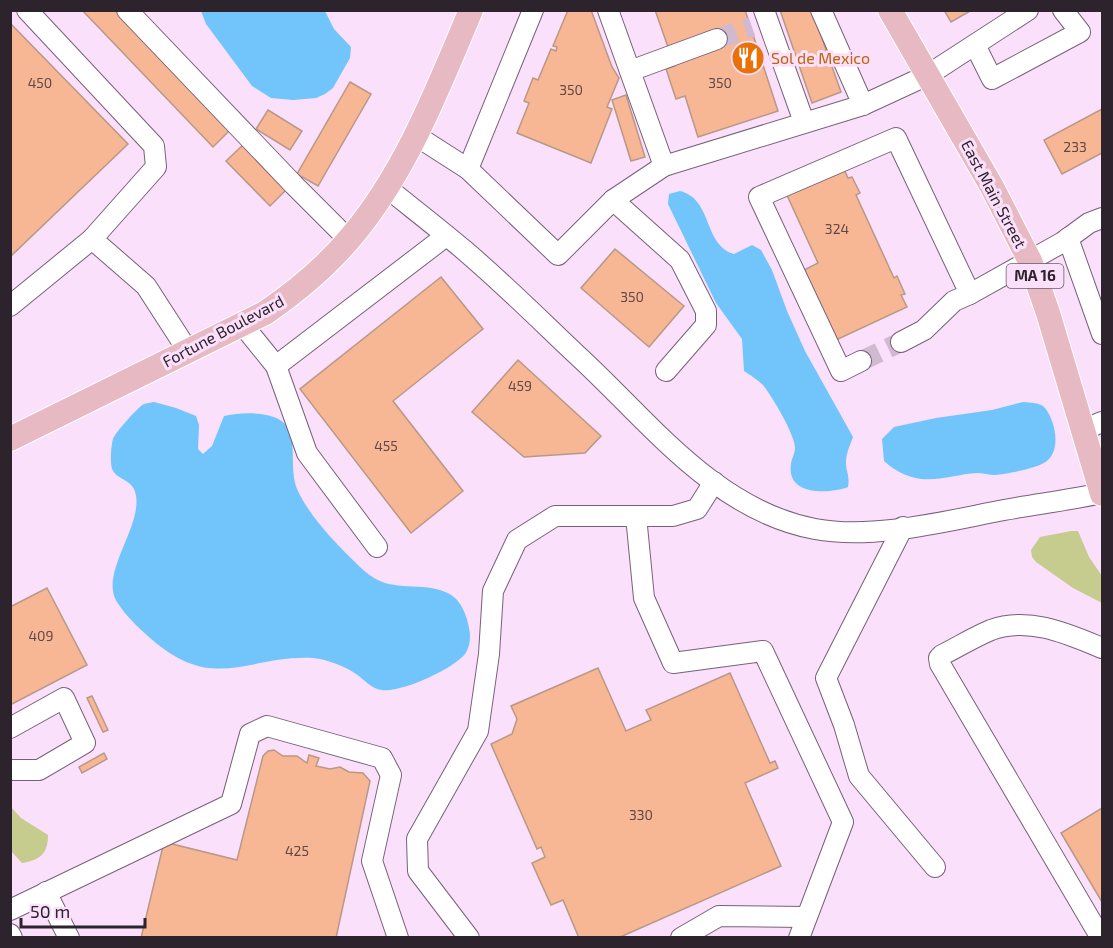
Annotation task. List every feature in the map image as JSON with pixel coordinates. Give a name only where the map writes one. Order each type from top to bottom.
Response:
[{"type":"main road","name":"Fortune Boulevard","points":[[10,439],[242,324],[298,290],[349,240],[386,187],[415,135],[471,10]]},
{"type":"main road","name":"East Main Street","points":[[890,10],[992,187],[1030,261],[1093,426],[1102,493]]},
{"type":"lane","points":[[10,306],[92,239],[156,166],[154,146],[27,10]]},
{"type":"lane","points":[[127,10],[349,240]]},
{"type":"lane","points":[[468,169],[533,10]]},
{"type":"lane","points":[[608,10],[664,166]]},
{"type":"lane","points":[[820,10],[863,105]]},
{"type":"lane","points":[[415,135],[468,169],[558,255],[613,200],[664,166],[863,105],[928,75],[1028,10]]},
{"type":"lane","points":[[975,45],[993,79],[1080,32],[1063,10]]},
{"type":"lane","points":[[761,19],[804,122]]},
{"type":"lane","points":[[630,71],[717,39]]},
{"type":"lane","points":[[861,361],[841,370],[759,197],[896,138],[970,294]]},
{"type":"lane","points":[[386,187],[446,236],[579,357],[691,465],[756,509],[797,525],[816,529],[855,531],[903,527],[1102,493]]},
{"type":"lane","points":[[613,200],[680,260],[706,311],[706,325],[666,371]]},
{"type":"lane","points":[[901,342],[924,330],[954,301],[1030,261],[1089,223],[1102,218]]},
{"type":"lane","points":[[276,366],[446,236]]},
{"type":"lane","points":[[1068,238],[1102,334]]},
{"type":"lane","points":[[92,239],[146,286],[188,351]]},
{"type":"lane","points":[[242,324],[276,366],[307,453],[377,547]]},
{"type":"lane","points":[[469,938],[418,871],[417,839],[478,730],[489,654],[493,591],[517,540],[555,516],[673,516],[697,509],[714,482]]},
{"type":"lane","points":[[636,516],[644,598],[674,663],[763,651],[843,822],[799,938]]},
{"type":"lane","points":[[903,527],[826,678],[844,725],[859,776],[935,867]]},
{"type":"lane","points":[[1101,938],[940,664],[939,658],[992,630],[1024,624],[1074,637],[1102,648]]},
{"type":"lane","points":[[10,728],[63,698],[86,742],[39,770],[10,770]]},
{"type":"lane","points":[[10,910],[231,804],[250,734],[267,726],[382,758],[391,775],[372,861],[398,938]]},
{"type":"lane","points":[[831,796],[859,776]]},
{"type":"lane","points":[[46,892],[69,938]]},
{"type":"lane","points":[[681,938],[719,916],[806,917]]},
{"type":"green space","points":[[1078,531],[1089,557],[1102,576],[1102,603],[1073,588],[1032,557],[1031,550],[1040,537]]},
{"type":"green space","points":[[11,807],[21,818],[48,835],[45,851],[34,860],[22,863],[11,851]]},
{"type":"water","points":[[201,11],[325,11],[334,29],[351,47],[350,58],[333,88],[325,94],[316,98],[293,100],[271,98],[252,86],[206,24]]},
{"type":"water","points":[[680,191],[691,196],[698,203],[717,241],[724,249],[734,254],[752,245],[761,250],[772,270],[805,351],[853,437],[846,459],[848,487],[820,491],[810,490],[795,482],[791,474],[791,464],[795,445],[789,429],[763,385],[744,371],[742,339],[716,303],[668,204],[669,194]]},
{"type":"water","points":[[154,402],[196,416],[199,425],[198,449],[203,454],[212,446],[224,416],[252,413],[263,414],[281,421],[291,435],[293,471],[298,491],[317,521],[351,558],[380,581],[437,589],[458,600],[463,609],[470,635],[465,654],[450,666],[426,679],[401,688],[382,690],[371,686],[346,668],[329,661],[313,658],[290,659],[233,668],[215,668],[197,666],[177,658],[156,643],[125,613],[117,602],[113,590],[114,576],[135,516],[137,502],[132,486],[116,475],[112,469],[111,458],[113,439],[118,431],[141,406]]},
{"type":"water","points":[[1023,402],[1043,406],[1049,413],[1054,427],[1055,441],[1052,455],[1038,466],[993,475],[977,473],[928,479],[906,475],[884,461],[882,439],[894,427],[992,410]]},
{"type":"building","points":[[82,10],[115,10],[230,130],[213,147]]},
{"type":"building","points":[[568,10],[591,10],[612,67],[619,78],[607,107],[612,109],[591,163],[517,133],[529,103],[524,101],[533,78],[538,80],[551,49],[556,51],[557,47],[553,46]]},
{"type":"building","points":[[655,10],[745,10],[778,111],[698,137],[685,96],[676,99],[666,69],[675,66],[673,60],[720,44],[715,30],[668,47]]},
{"type":"building","points":[[780,10],[812,10],[841,92],[812,103]]},
{"type":"building","points":[[944,10],[972,10],[951,22]]},
{"type":"building","points":[[10,23],[128,144],[10,257]]},
{"type":"building","points":[[350,82],[371,94],[318,186],[297,174]]},
{"type":"building","points":[[626,95],[645,157],[631,161],[612,100]]},
{"type":"building","points":[[1102,109],[1102,153],[1062,174],[1044,140]]},
{"type":"building","points":[[268,110],[302,131],[290,150],[256,129]]},
{"type":"building","points":[[244,144],[287,189],[270,206],[226,161]]},
{"type":"building","points":[[843,167],[848,178],[852,177],[860,193],[856,195],[894,278],[897,276],[905,294],[901,295],[907,307],[836,340],[804,270],[818,263],[786,193]]},
{"type":"building","points":[[615,249],[684,306],[649,347],[581,288]]},
{"type":"building","points":[[441,277],[483,329],[393,401],[463,491],[411,533],[300,389]]},
{"type":"building","points":[[518,360],[601,436],[585,453],[524,457],[472,412]]},
{"type":"building","points":[[47,588],[87,665],[12,704],[10,700],[10,607]]},
{"type":"building","points":[[598,668],[626,731],[651,720],[646,710],[730,673],[770,763],[775,761],[778,768],[745,783],[781,866],[618,938],[579,938],[563,900],[551,905],[532,863],[545,857],[541,847],[537,849],[491,744],[512,734],[517,719],[511,706]]},
{"type":"building","points":[[92,696],[108,730],[103,732],[87,698]]},
{"type":"building","points":[[274,750],[283,756],[297,756],[307,763],[309,755],[319,758],[316,766],[330,769],[340,767],[349,772],[363,773],[370,781],[336,938],[141,938],[164,842],[237,860],[263,756],[268,751]]},
{"type":"building","points":[[104,753],[107,759],[82,773],[79,767]]},
{"type":"building","points":[[1102,808],[1102,902],[1061,833]]},
{"type":"tunnel","points":[[717,39],[752,27]]},
{"type":"tunnel","points":[[861,361],[901,342]]},
{"type":"place","name":"Sol de Mexico","points":[[748,58]]}]
